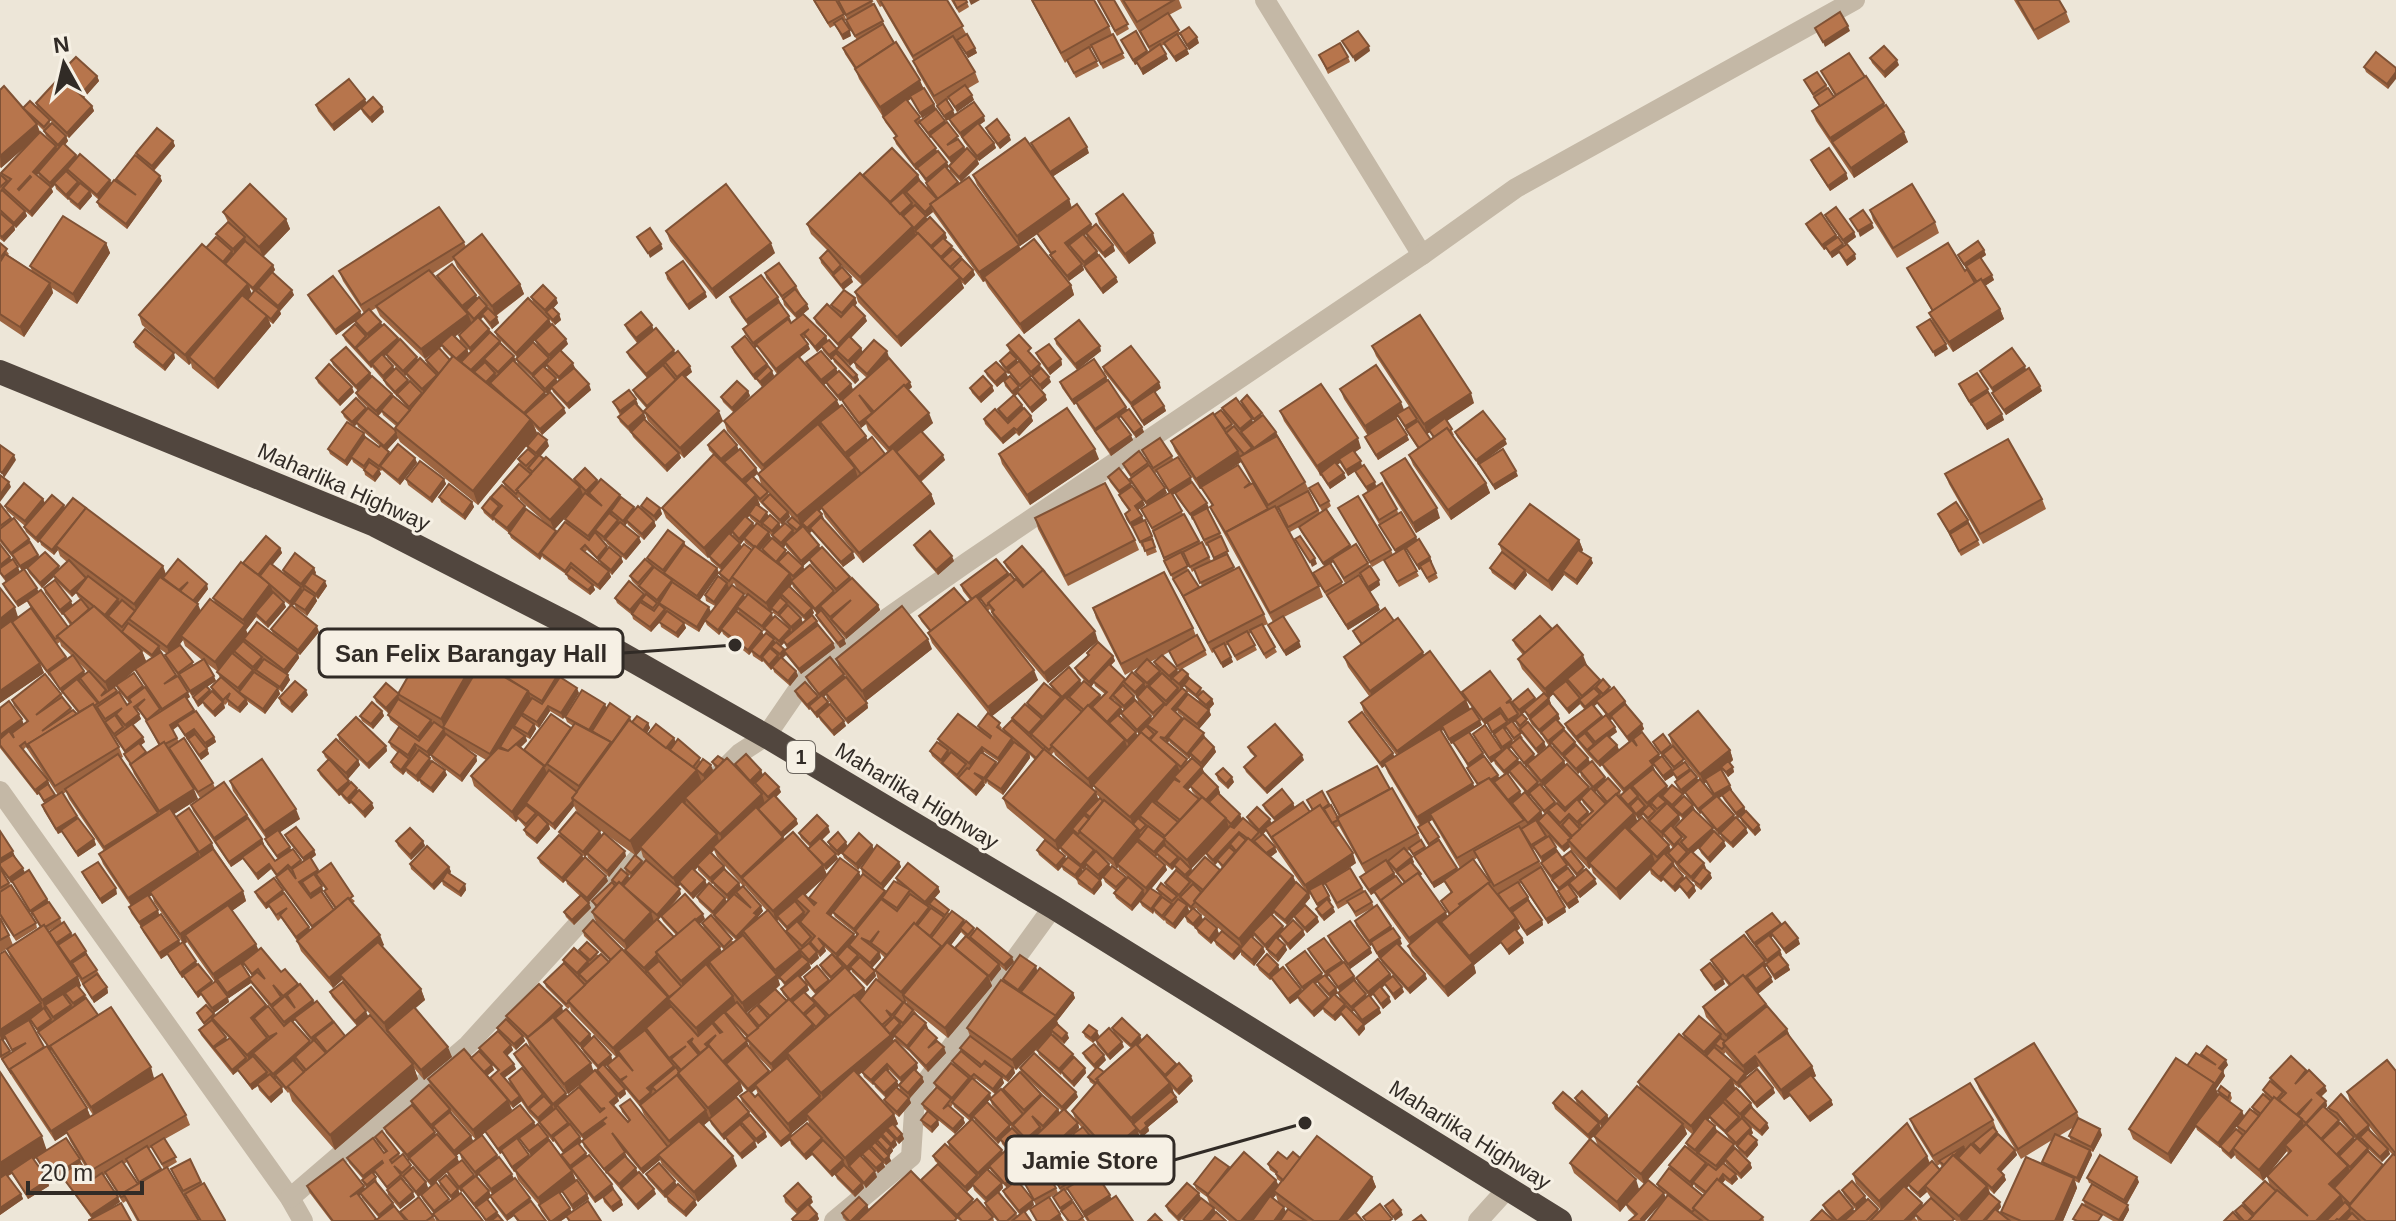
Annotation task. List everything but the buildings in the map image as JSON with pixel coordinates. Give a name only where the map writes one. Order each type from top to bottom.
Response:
[{"type":"highway","name":"Maharlika Highway","points":[[0,372],[375,525],[574,627],[766,736],[1053,907],[1560,1221]]},
{"type":"street","points":[[1265,0],[1422,255]]},
{"type":"street","points":[[695,797],[740,753],[766,736],[810,672],[969,561],[1516,188],[1855,0]]},
{"type":"street","points":[[0,791],[290,1198],[303,1221]]},
{"type":"street","points":[[290,1198],[468,1045],[677,815]]},
{"type":"street","points":[[834,1221],[911,1157],[915,1097],[1053,907]]},
{"type":"street","points":[[1478,1221],[1507,1189]]},
{"type":"place","name":"San Felix Barangay Hall","points":[[735,645]]},
{"type":"place","name":"Jamie Store","points":[[1305,1123]]}]
